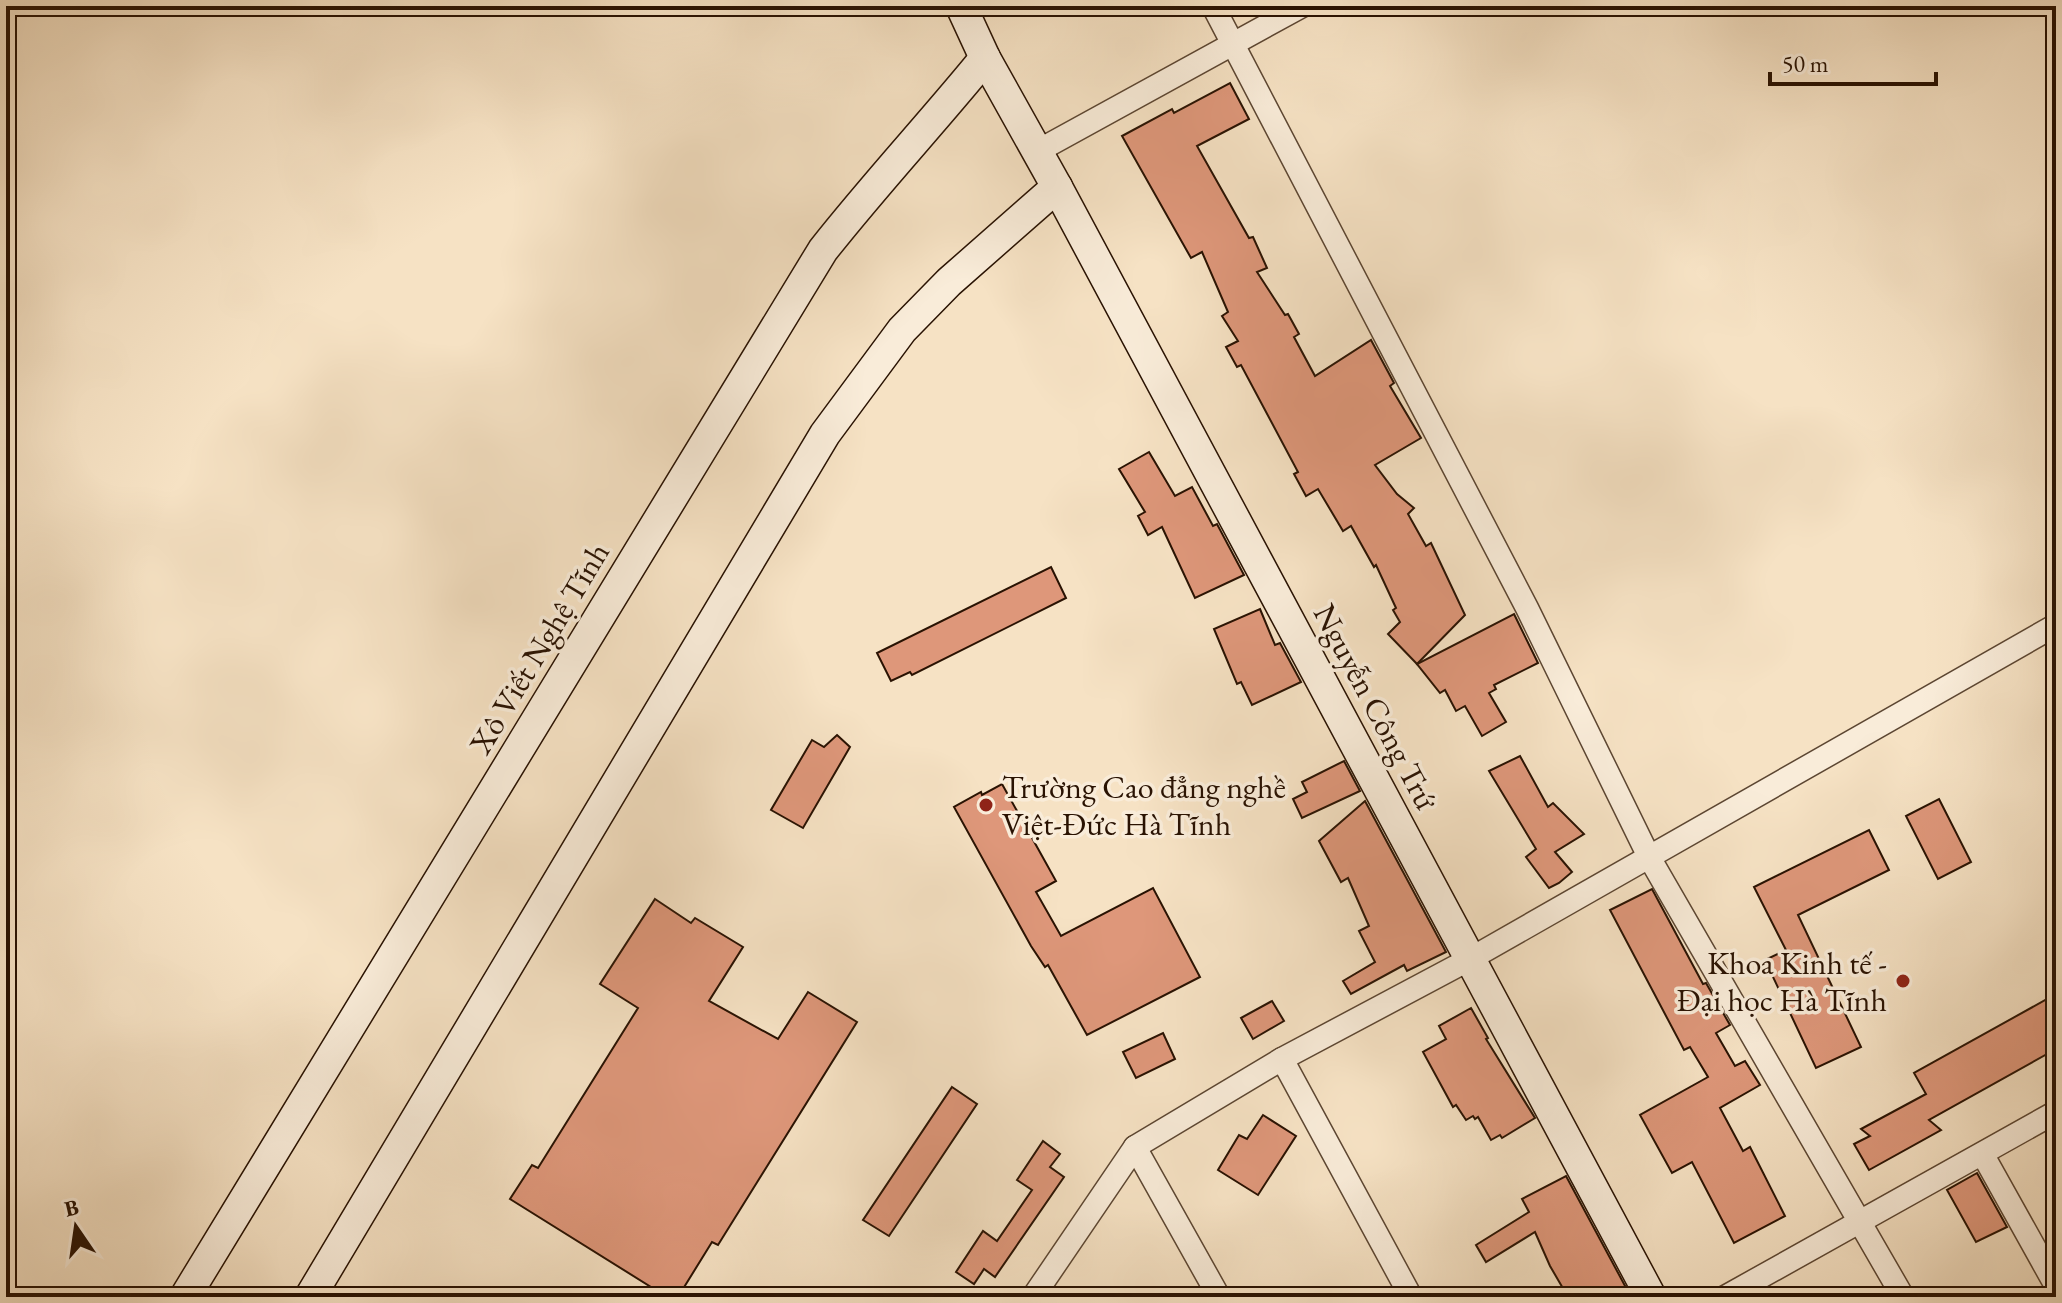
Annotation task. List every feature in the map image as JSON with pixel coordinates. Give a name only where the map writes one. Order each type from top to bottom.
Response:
[{"type":"street","name":"Nguyễn Công Trứ","points":[[961,6],[985,58],[1651,1297]]},
{"type":"street","points":[[1213,6],[1533,619],[1649,857],[1903,1297]]},
{"type":"street","points":[[1036,152],[1302,6]]},
{"type":"street","name":"Xô Viết Nghệ Tĩnh","points":[[185,1297],[823,250],[985,58]]},
{"type":"street","points":[[310,1297],[825,434],[902,330],[949,282],[1057,187]]},
{"type":"street","points":[[1033,1297],[1135,1147],[1282,1059],[1470,959],[2056,625]]},
{"type":"street","points":[[1282,1059],[1411,1297]]},
{"type":"street","points":[[1725,1297],[2056,1112]]},
{"type":"street","points":[[1135,1147],[1219,1297]]},
{"type":"street","points":[[1983,1155],[2056,1286]]},
{"type":"building","points":[[1230,83],[1249,119],[1197,146],[1249,238],[1253,237],[1267,268],[1257,272],[1285,315],[1288,314],[1299,334],[1294,337],[1315,376],[1371,340],[1394,383],[1390,386],[1421,438],[1375,465],[1397,494],[1414,508],[1408,514],[1426,546],[1431,543],[1465,615],[1417,664],[1388,634],[1400,622],[1393,610],[1396,608],[1376,565],[1374,567],[1351,526],[1343,531],[1318,489],[1306,496],[1294,474],[1298,472],[1241,365],[1237,367],[1226,347],[1238,341],[1222,316],[1228,312],[1202,252],[1191,258],[1122,136]]},
{"type":"building","points":[[1149,452],[1175,496],[1192,487],[1213,526],[1217,524],[1244,575],[1195,598],[1162,527],[1148,535],[1138,516],[1145,512],[1119,469]]},
{"type":"building","points":[[1051,567],[1066,598],[912,675],[910,672],[891,681],[877,653]]},
{"type":"building","points":[[1260,609],[1275,645],[1280,643],[1301,682],[1252,705],[1241,682],[1237,684],[1214,629]]},
{"type":"building","points":[[1514,614],[1538,663],[1494,685],[1496,689],[1489,693],[1506,722],[1482,736],[1465,706],[1456,711],[1445,690],[1440,693],[1417,664]]},
{"type":"building","points":[[837,735],[850,747],[803,828],[771,810],[812,740],[824,747]]},
{"type":"building","points":[[1520,756],[1548,807],[1553,803],[1584,834],[1555,852],[1572,872],[1549,888],[1526,857],[1536,849],[1489,771]]},
{"type":"building","points":[[1344,761],[1360,791],[1302,818],[1293,799],[1307,792],[1302,782]]},
{"type":"building","points":[[1002,784],[1056,881],[1036,892],[1061,936],[1153,888],[1200,977],[1087,1035],[1048,965],[1045,967],[1031,946],[954,807]]},
{"type":"building","points":[[1939,799],[1971,862],[1938,879],[1906,816]]},
{"type":"building","points":[[1365,801],[1446,952],[1407,971],[1404,965],[1351,994],[1343,981],[1375,962],[1359,931],[1369,926],[1348,878],[1341,882],[1319,841]]},
{"type":"building","points":[[1869,830],[1889,870],[1798,915],[1861,1047],[1816,1068],[1765,960],[1786,950],[1754,887]]},
{"type":"building","points":[[1652,889],[1703,984],[1706,983],[1730,1025],[1716,1033],[1735,1066],[1745,1061],[1760,1085],[1720,1108],[1743,1151],[1750,1147],[1785,1216],[1734,1243],[1692,1162],[1672,1173],[1640,1115],[1708,1077],[1690,1047],[1684,1050],[1610,910]]},
{"type":"building","points":[[655,899],[691,923],[695,918],[743,947],[709,1001],[778,1039],[808,992],[857,1022],[718,1245],[712,1242],[678,1297],[667,1297],[510,1199],[532,1165],[538,1168],[638,1008],[600,984]]},
{"type":"building","points":[[2056,994],[2056,1049],[1929,1120],[1941,1130],[1869,1170],[1854,1144],[1870,1136],[1861,1129],[1926,1094],[1914,1073]]},
{"type":"building","points":[[1272,1001],[1284,1021],[1253,1039],[1241,1018]]},
{"type":"building","points":[[1471,1008],[1486,1039],[1535,1118],[1502,1138],[1500,1135],[1491,1140],[1478,1117],[1466,1120],[1456,1105],[1453,1107],[1423,1052],[1446,1039],[1439,1026]]},
{"type":"building","points":[[1163,1033],[1175,1059],[1136,1078],[1123,1052]]},
{"type":"building","points":[[952,1087],[977,1104],[889,1236],[863,1220]]},
{"type":"building","points":[[1263,1115],[1296,1136],[1258,1195],[1218,1170],[1239,1135],[1247,1139]]},
{"type":"building","points":[[1043,1141],[1060,1154],[1050,1167],[1064,1177],[995,1277],[984,1269],[974,1284],[956,1272],[983,1231],[997,1241],[1032,1190],[1017,1180]]},
{"type":"building","points":[[1977,1173],[2007,1227],[1976,1242],[1947,1190]]},
{"type":"building","points":[[1566,1176],[1631,1297],[1568,1297],[1535,1232],[1486,1262],[1476,1245],[1529,1212],[1522,1199]]},
{"type":"place","name":"Trường Cao đẳng nghề Việt-Đức Hà Tĩnh","points":[[986,805]]},
{"type":"place","name":"Khoa Kinh tế - Đại học Hà Tĩnh","points":[[1903,981]]}]
